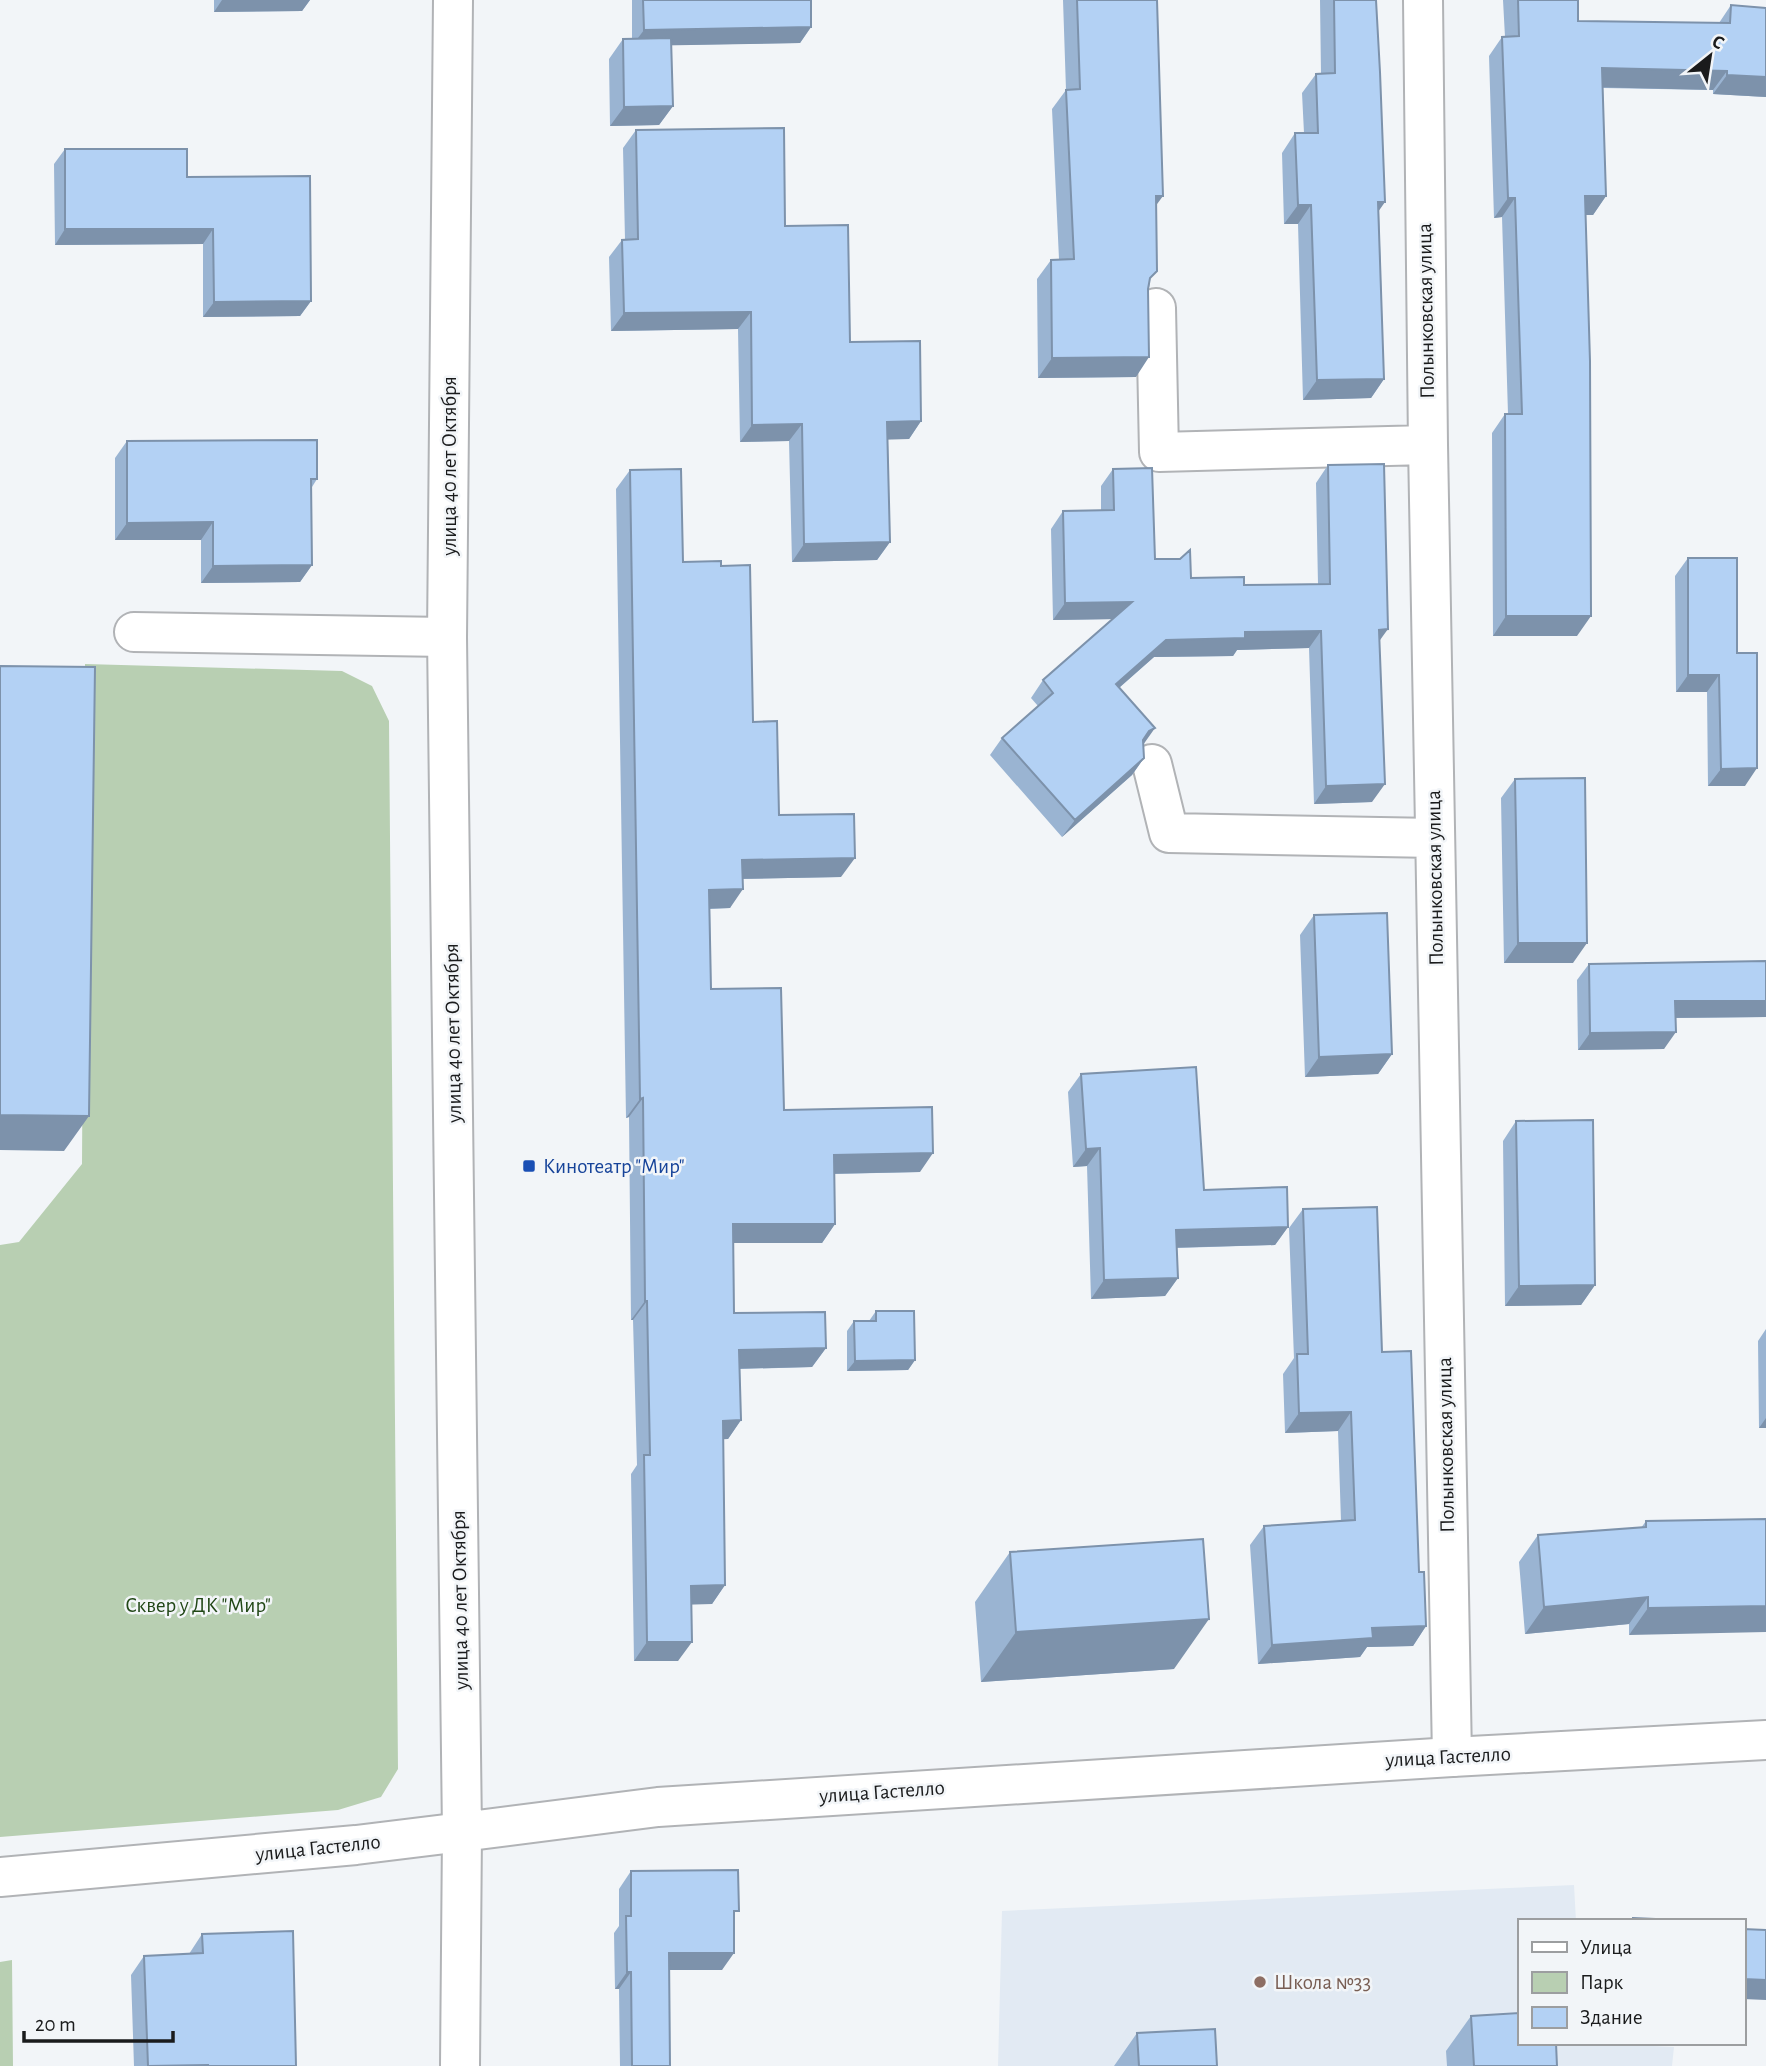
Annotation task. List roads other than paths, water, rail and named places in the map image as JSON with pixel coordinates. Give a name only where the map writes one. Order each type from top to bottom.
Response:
[{"type":"main road","name":"улица 40 лет Октября","points":[[453,0],[447,637],[462,1832],[460,2066]]},
{"type":"main road","name":"Полынковская улица","points":[[1423,0],[1427,445],[1452,1756]]},
{"type":"main road","points":[[1156,308],[1159,452],[1427,445]]},
{"type":"main road","points":[[134,632],[447,637]]},
{"type":"main road","points":[[1152,764],[1169,833],[1434,838]]},
{"type":"main road","name":"улица Гастелло","points":[[0,1877],[356,1846],[658,1807],[1452,1756],[1766,1740]]},
{"type":"place","name":"Кинотеатр \"Мир\"","points":[[529,1166]]},
{"type":"place","name":"Школа №33","points":[[1260,1982]]},
{"type":"park label","name":"Сквер у ДК \"Мир\"","points":[[198,1605]]}]
